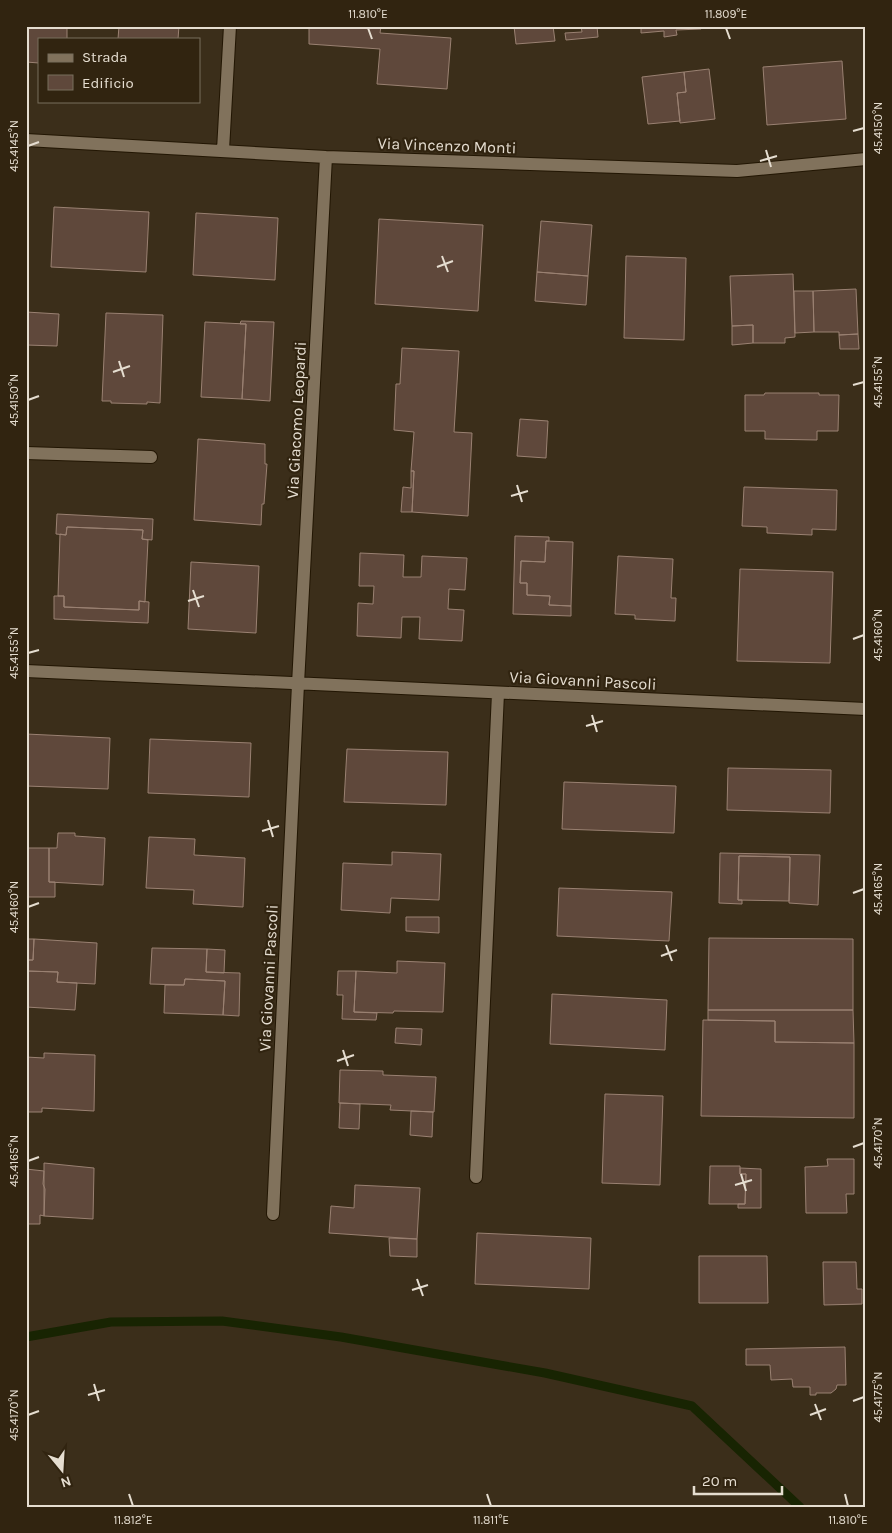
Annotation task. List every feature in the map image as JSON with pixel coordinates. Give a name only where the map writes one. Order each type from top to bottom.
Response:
[{"type":"street","points":[[223,150],[230,26]]},
{"type":"street","name":"Via Vincenzo Monti","points":[[26,140],[326,157],[737,171],[866,159]]},
{"type":"street","name":"Via Giacomo Leopardi","points":[[298,684],[326,157]]},
{"type":"street","points":[[26,453],[152,457]]},
{"type":"street","name":"Via Giovanni Pascoli","points":[[26,671],[866,709]]},
{"type":"street","name":"Via Giovanni Pascoli","points":[[273,1214],[298,684]]},
{"type":"street","points":[[476,1178],[498,692]]},
{"type":"building","points":[[26,26],[67,26],[67,38],[38,38],[38,63],[26,62]]},
{"type":"building","points":[[119,26],[179,26],[178,38],[118,38]]},
{"type":"building","points":[[309,26],[381,26],[380,33],[451,38],[447,89],[377,84],[380,49],[309,44]]},
{"type":"building","points":[[514,26],[553,26],[555,41],[516,44]]},
{"type":"building","points":[[581,26],[597,26],[598,37],[566,40],[565,33],[582,32]]},
{"type":"building","points":[[641,26],[701,26],[701,29],[676,30],[677,35],[664,37],[664,31],[641,33]]},
{"type":"building","points":[[842,61],[846,119],[767,125],[763,67]]},
{"type":"building","points":[[709,69],[715,119],[680,123],[677,93],[686,92],[684,72]]},
{"type":"building","points":[[684,72],[686,92],[677,93],[680,121],[648,124],[642,77]]},
{"type":"building","points":[[54,207],[149,212],[146,272],[51,267]]},
{"type":"building","points":[[196,213],[278,218],[275,280],[193,275]]},
{"type":"building","points":[[379,219],[483,225],[478,311],[375,304]]},
{"type":"building","points":[[541,221],[592,225],[588,276],[537,272]]},
{"type":"building","points":[[626,256],[686,258],[684,340],[624,338]]},
{"type":"building","points":[[537,272],[588,276],[586,305],[535,301]]},
{"type":"building","points":[[793,274],[795,337],[785,338],[785,343],[753,343],[753,325],[732,326],[730,276]]},
{"type":"building","points":[[856,289],[858,334],[839,335],[839,332],[814,332],[813,291]]},
{"type":"building","points":[[794,291],[813,291],[814,332],[795,333]]},
{"type":"building","points":[[26,312],[59,314],[57,346],[26,345]]},
{"type":"building","points":[[106,313],[163,315],[160,403],[111,403],[111,401],[102,401]]},
{"type":"building","points":[[241,321],[274,322],[270,401],[242,399],[246,324],[240,324]]},
{"type":"building","points":[[205,322],[246,324],[242,399],[201,397]]},
{"type":"building","points":[[753,325],[753,343],[732,345],[732,326]]},
{"type":"building","points":[[858,334],[859,349],[840,349],[839,335]]},
{"type":"building","points":[[402,348],[459,351],[454,432],[472,433],[468,516],[412,512],[414,471],[411,471],[414,432],[394,430],[396,384],[400,384]]},
{"type":"building","points":[[765,393],[839,395],[838,431],[817,431],[817,440],[765,439],[765,431],[745,431],[745,395],[764,395]]},
{"type":"building","points":[[520,419],[548,421],[546,458],[517,456]]},
{"type":"building","points":[[198,439],[265,444],[265,464],[267,464],[261,525],[194,520]]},
{"type":"building","points":[[411,471],[414,471],[412,512],[401,512],[403,487],[411,488]]},
{"type":"building","points":[[744,487],[837,490],[836,530],[812,529],[812,535],[767,533],[767,527],[742,526]]},
{"type":"building","points":[[57,514],[153,519],[152,540],[142,539],[143,530],[67,527],[66,535],[56,534]]},
{"type":"building","points":[[67,527],[143,530],[142,539],[148,540],[145,602],[139,601],[139,610],[64,607],[64,596],[58,596],[60,534],[66,535]]},
{"type":"building","points":[[515,536],[549,537],[549,541],[546,541],[545,562],[521,561],[520,583],[527,583],[527,595],[550,596],[549,605],[571,606],[571,616],[513,614]]},
{"type":"building","points":[[546,541],[573,542],[571,606],[549,605],[550,596],[527,595],[527,583],[520,583],[521,561],[545,562]]},
{"type":"building","points":[[360,553],[404,555],[403,577],[421,577],[422,556],[467,558],[465,590],[449,589],[448,609],[464,610],[462,641],[419,639],[420,617],[402,617],[401,638],[357,636],[358,603],[373,604],[374,586],[359,586]]},
{"type":"building","points":[[618,556],[673,559],[671,598],[676,598],[675,621],[635,619],[635,615],[615,614]]},
{"type":"building","points":[[191,562],[259,566],[256,633],[188,629]]},
{"type":"building","points":[[740,569],[833,572],[830,663],[737,661]]},
{"type":"building","points":[[54,596],[64,596],[64,607],[139,610],[139,601],[149,602],[148,623],[54,619]]},
{"type":"building","points":[[26,734],[110,738],[108,789],[26,786]]},
{"type":"building","points":[[150,739],[251,743],[249,797],[148,793]]},
{"type":"building","points":[[347,749],[448,752],[446,805],[344,802]]},
{"type":"building","points":[[728,768],[831,770],[830,813],[727,810]]},
{"type":"building","points":[[564,782],[676,786],[674,833],[562,829]]},
{"type":"building","points":[[58,833],[75,833],[75,836],[105,838],[103,885],[49,882],[49,848],[57,848]]},
{"type":"building","points":[[149,837],[195,839],[194,855],[245,858],[243,907],[193,904],[194,890],[146,888]]},
{"type":"building","points":[[26,848],[49,848],[49,882],[55,882],[55,897],[26,897]]},
{"type":"building","points":[[392,852],[441,854],[439,900],[391,898],[390,913],[341,910],[343,863],[392,865]]},
{"type":"building","points":[[720,853],[820,855],[818,905],[789,903],[790,857],[739,856],[738,900],[742,900],[742,904],[719,903]]},
{"type":"building","points":[[739,856],[790,857],[789,901],[738,900]]},
{"type":"building","points":[[559,888],[672,892],[669,941],[557,936]]},
{"type":"building","points":[[406,917],[439,917],[439,933],[406,931]]},
{"type":"building","points":[[709,938],[853,939],[853,1010],[708,1010]]},
{"type":"building","points":[[26,939],[34,939],[33,960],[26,960]]},
{"type":"building","points":[[34,939],[97,943],[95,984],[57,982],[58,972],[26,971],[26,960],[33,960]]},
{"type":"building","points":[[152,948],[207,949],[206,972],[240,973],[239,1016],[223,1015],[225,981],[185,979],[184,985],[150,984]]},
{"type":"building","points":[[207,949],[225,950],[224,973],[206,972]]},
{"type":"building","points":[[397,961],[445,963],[443,1012],[354,1012],[356,971],[397,973]]},
{"type":"building","points":[[26,971],[58,972],[57,982],[77,983],[75,1010],[26,1007]]},
{"type":"building","points":[[338,971],[356,971],[354,1012],[377,1013],[376,1020],[342,1019],[343,995],[337,995]]},
{"type":"building","points":[[185,979],[225,981],[223,1015],[164,1013],[165,985],[184,985]]},
{"type":"building","points":[[552,994],[667,1000],[665,1050],[550,1044]]},
{"type":"building","points":[[708,1010],[853,1010],[854,1043],[775,1042],[775,1021],[708,1020]]},
{"type":"building","points":[[703,1020],[775,1021],[775,1042],[854,1043],[854,1118],[701,1116]]},
{"type":"building","points":[[396,1028],[422,1029],[421,1045],[395,1043]]},
{"type":"building","points":[[44,1053],[95,1055],[94,1111],[42,1108],[42,1112],[26,1112],[26,1057],[44,1058]]},
{"type":"building","points":[[340,1070],[383,1071],[383,1075],[436,1077],[434,1112],[390,1110],[391,1105],[339,1103]]},
{"type":"building","points":[[605,1094],[663,1096],[660,1185],[602,1183]]},
{"type":"building","points":[[340,1103],[360,1104],[359,1129],[339,1128]]},
{"type":"building","points":[[411,1111],[433,1112],[432,1137],[410,1135]]},
{"type":"building","points":[[827,1159],[854,1159],[854,1194],[846,1194],[847,1213],[806,1213],[805,1167],[828,1166]]},
{"type":"building","points":[[44,1163],[94,1168],[93,1219],[44,1216]]},
{"type":"building","points":[[710,1166],[740,1166],[740,1174],[746,1174],[745,1204],[709,1204]]},
{"type":"building","points":[[740,1168],[761,1169],[761,1208],[738,1208],[738,1204],[745,1204],[746,1174],[740,1174]]},
{"type":"building","points":[[26,1169],[44,1171],[44,1216],[40,1215],[40,1224],[26,1224]]},
{"type":"building","points":[[355,1185],[420,1188],[417,1239],[329,1233],[331,1206],[354,1208]]},
{"type":"building","points":[[477,1233],[591,1238],[589,1289],[475,1284]]},
{"type":"building","points":[[389,1238],[417,1239],[417,1257],[390,1256]]},
{"type":"building","points":[[699,1256],[767,1256],[768,1303],[699,1303]]},
{"type":"building","points":[[823,1262],[856,1262],[857,1289],[862,1289],[862,1304],[824,1305]]},
{"type":"building","points":[[845,1347],[846,1385],[837,1385],[836,1389],[831,1393],[810,1395],[810,1387],[793,1387],[792,1379],[771,1380],[770,1365],[746,1365],[746,1349]]},
{"type":"waterway","points":[[26,1337],[111,1322],[222,1321],[341,1337],[545,1373],[692,1406],[800,1507]]}]
